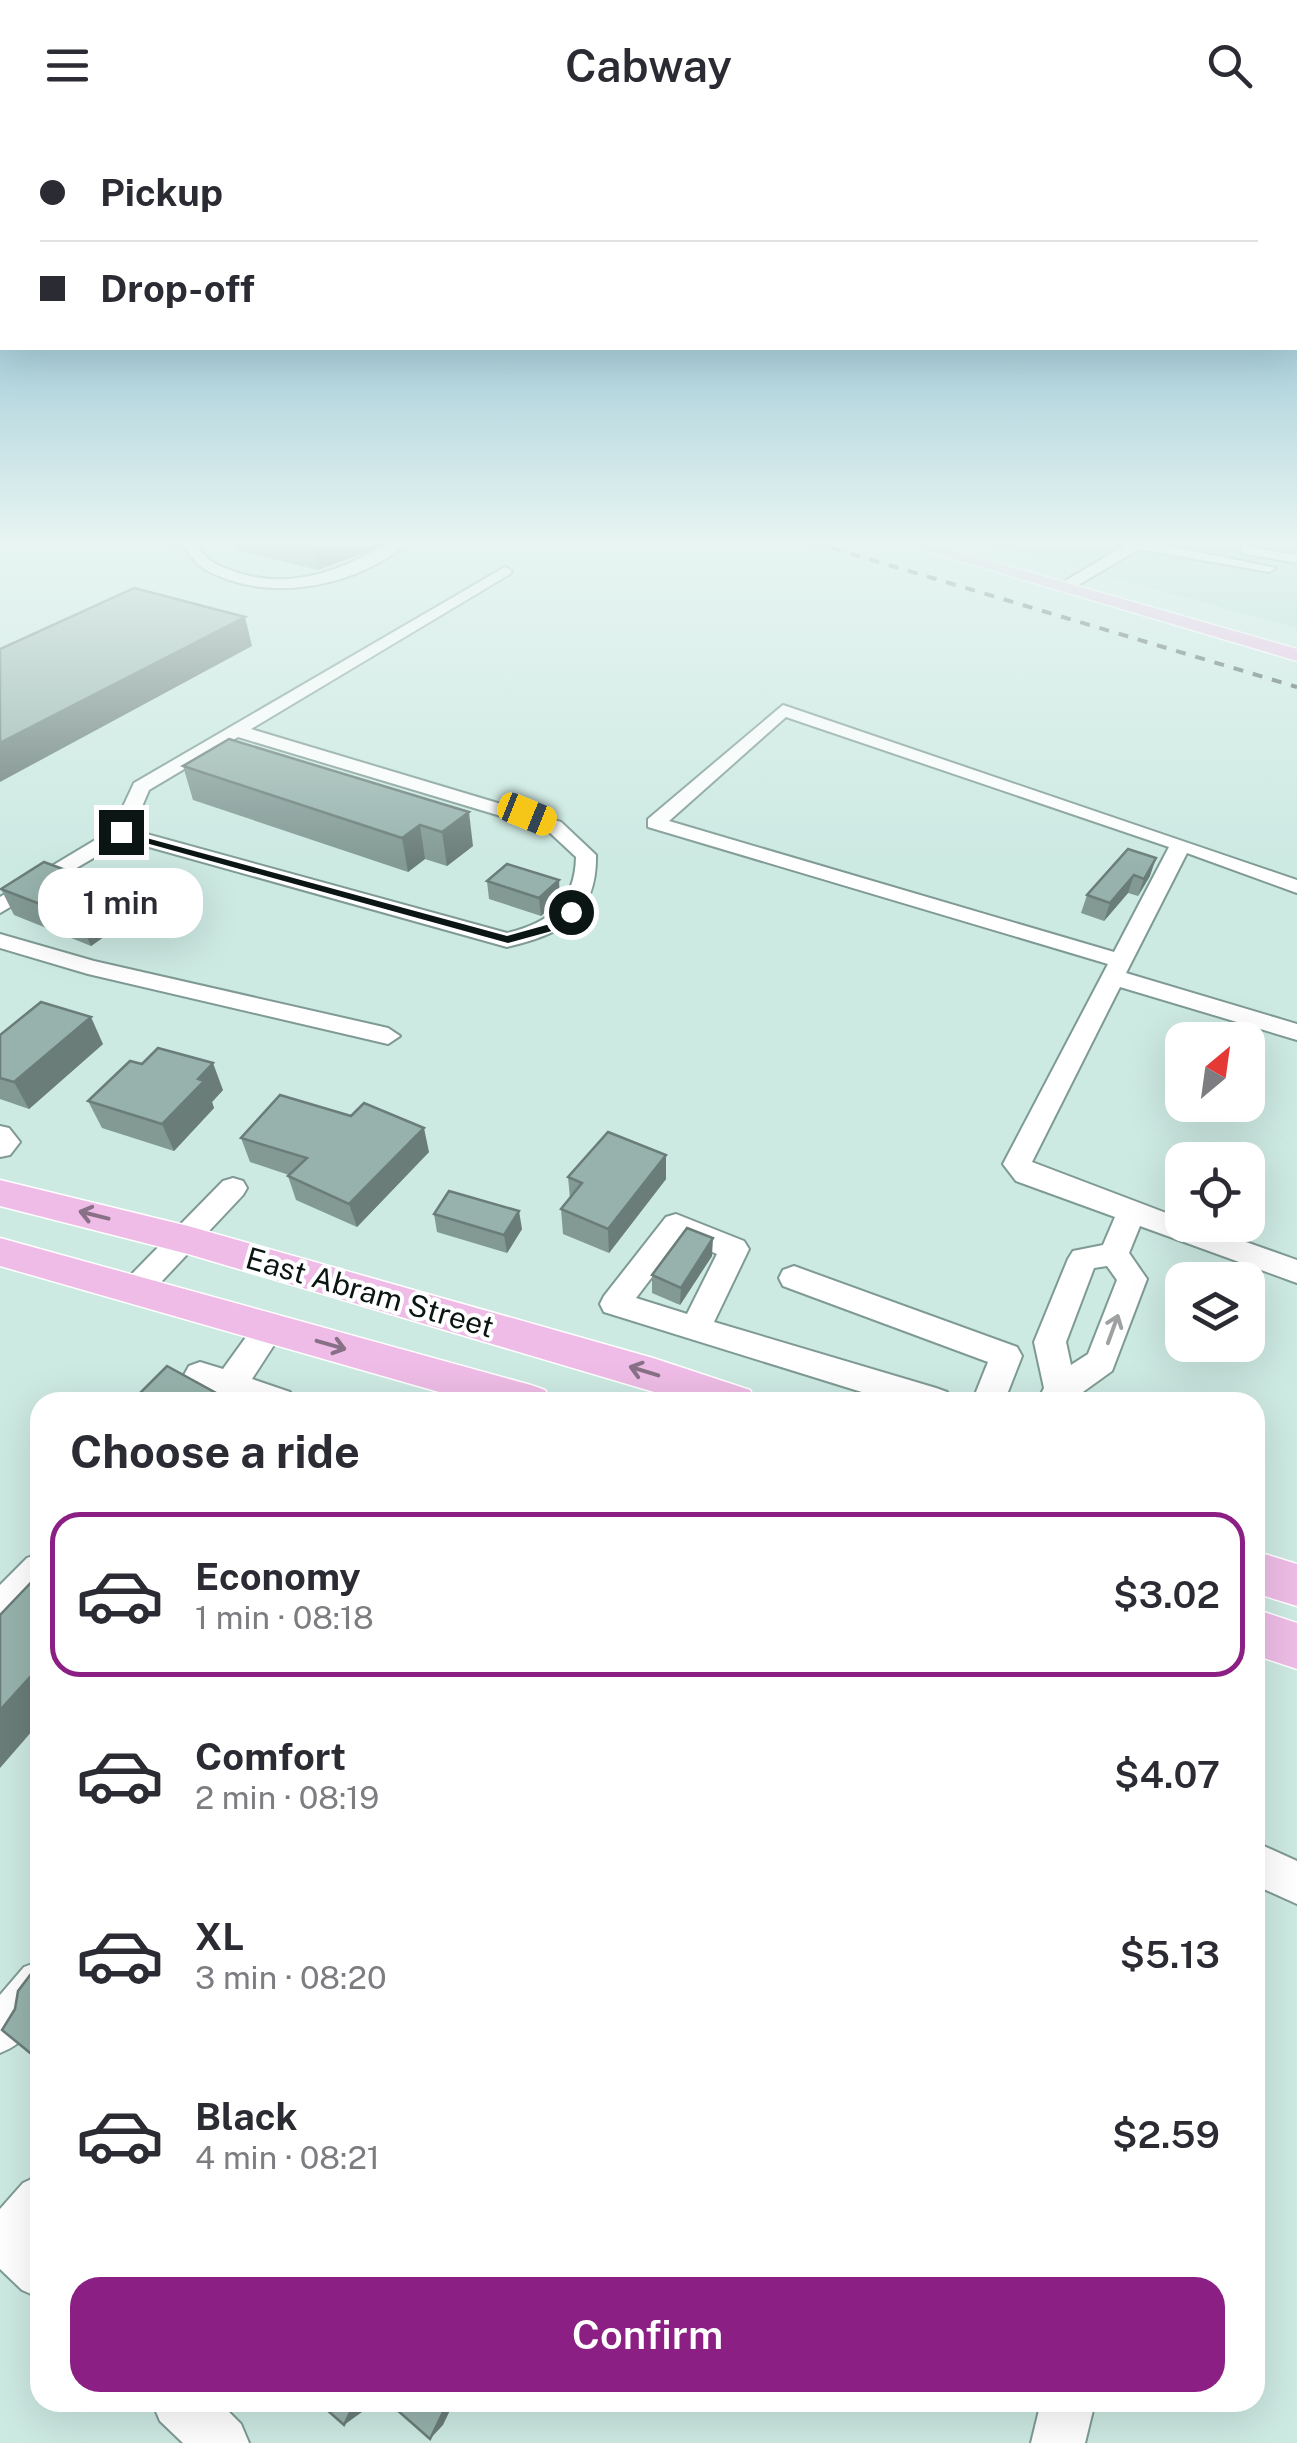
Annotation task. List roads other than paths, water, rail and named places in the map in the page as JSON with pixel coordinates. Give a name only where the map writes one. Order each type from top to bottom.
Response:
[{"type":"main road","name":"East Abram Street","points":[[0,1193],[188,1240],[706,1392]]},
{"type":"main road","name":"East Abram Street","points":[[0,1252],[483,1392]]},
{"type":"main road","points":[[1265,1635],[1297,1646]]},
{"type":"street","points":[[0,906],[121,832],[140,787],[371,650]]},
{"type":"street","points":[[1297,886],[783,710],[654,822],[1117,969],[1297,1032]]},
{"type":"street","points":[[121,832],[508,940],[554,926],[571,912],[584,892],[586,855],[554,826],[235,730]]},
{"type":"street","points":[[1181,844],[1017,1164],[1026,1174],[1297,1272]]},
{"type":"street","points":[[0,940],[88,967],[388,1036]]},
{"type":"street","points":[[0,1135],[6,1142],[0,1148]]},
{"type":"street","points":[[136,1289],[188,1240],[233,1188]]},
{"type":"street","points":[[1114,1254],[1131,1212]]},
{"type":"street","points":[[1061,1392],[1101,1362],[1132,1279],[1114,1254]]},
{"type":"street","points":[[1056,1392],[1050,1342],[1084,1259],[1114,1254]]},
{"type":"street","points":[[794,1278],[1006,1356],[992,1392]]},
{"type":"street","points":[[250,1392],[215,1380],[270,1328]]},
{"type":"street","points":[[694,1330],[902,1392]]},
{"type":"street","points":[[0,1610],[30,1580]]},
{"type":"street","points":[[1265,1868],[1297,1884]]},
{"type":"street","points":[[0,2030],[30,1995]]},
{"type":"street","points":[[16,2250],[30,2221]]},
{"type":"street","points":[[1058,2443],[1066,2412]]},
{"type":"railway","points":[[1173,650],[1297,687]]}]
